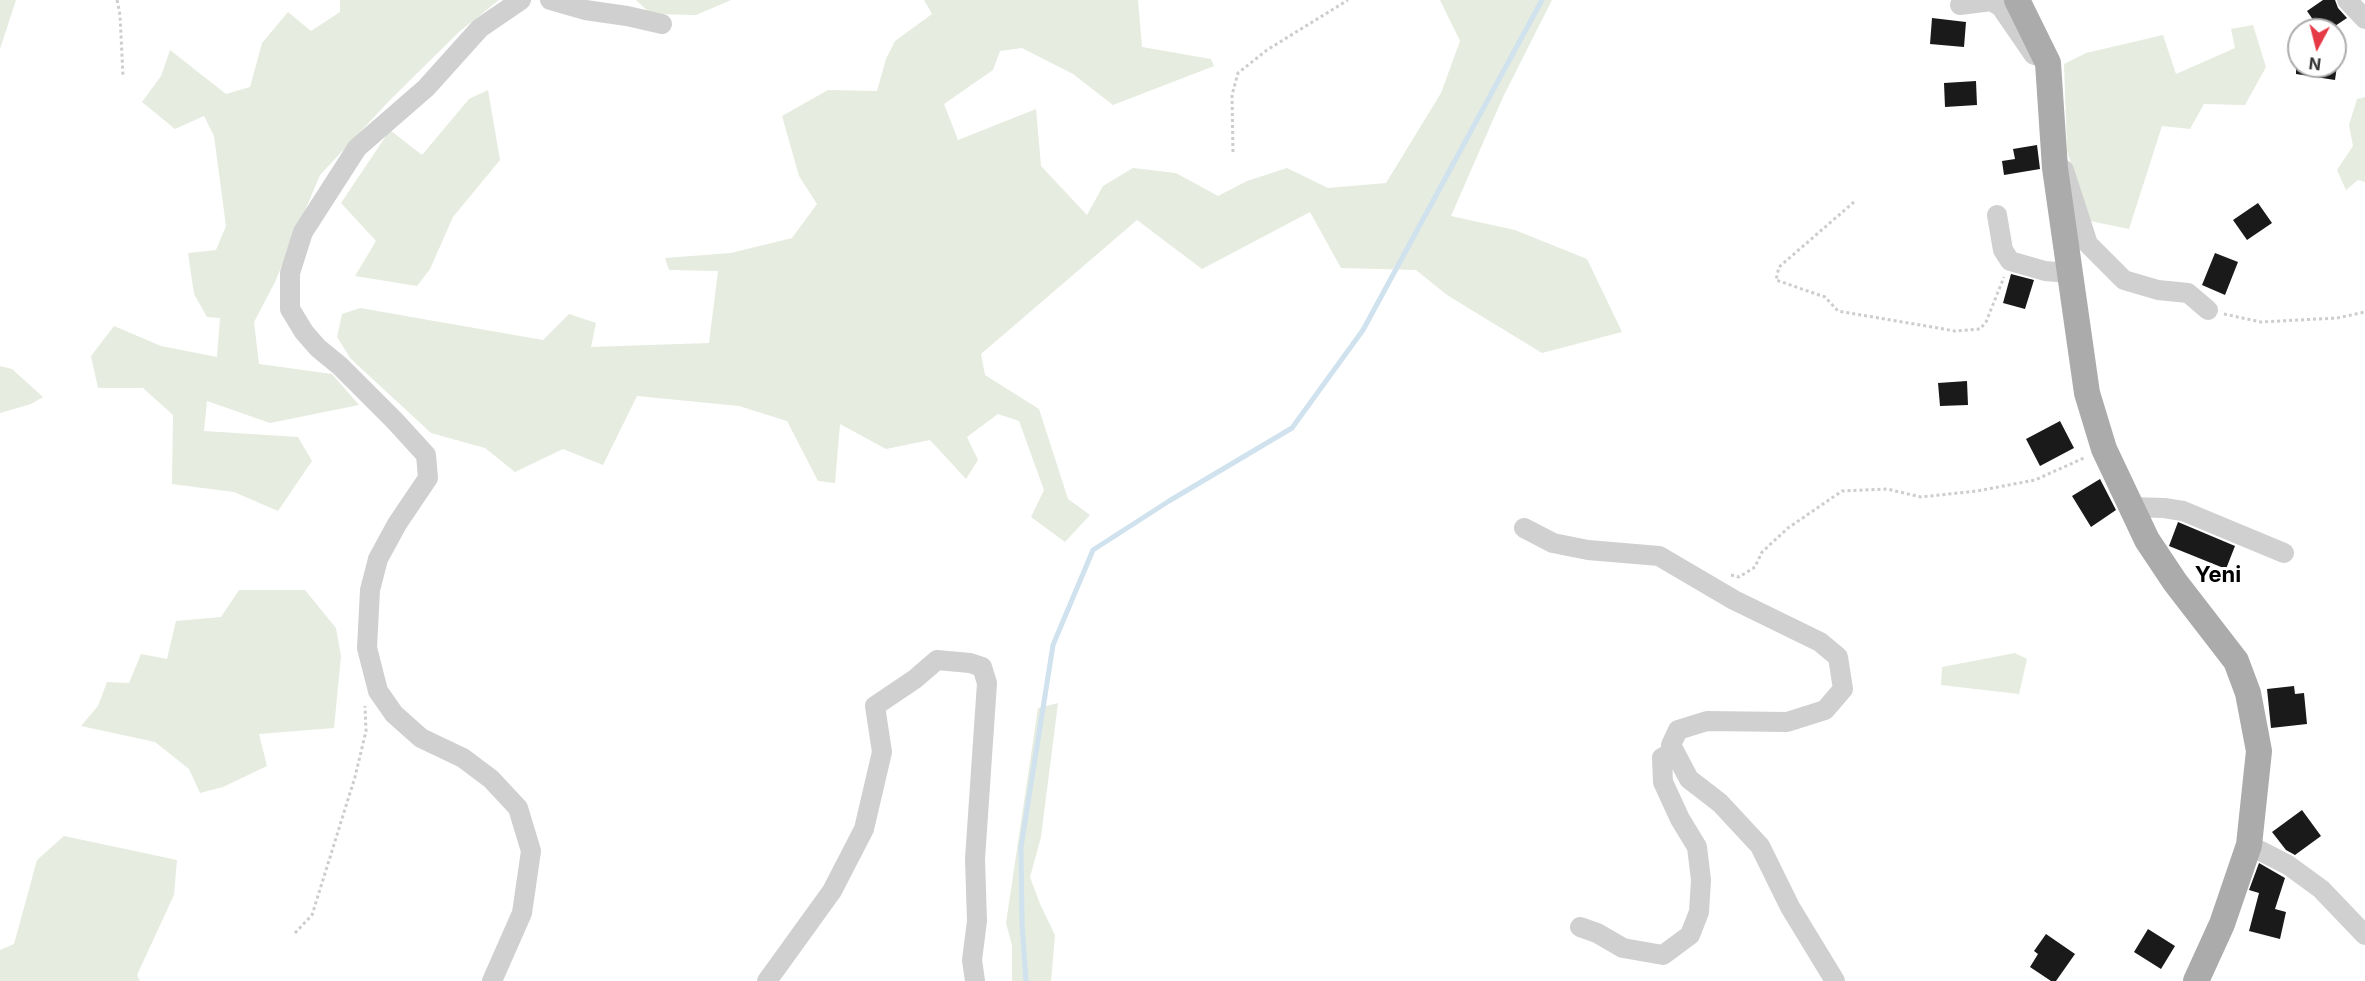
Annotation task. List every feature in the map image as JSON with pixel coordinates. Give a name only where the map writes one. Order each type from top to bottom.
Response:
[{"type":"main road","points":[[2017,0],[2048,63],[2055,168],[2087,393],[2104,449],[2147,540],[2175,582],[2236,661],[2248,693],[2259,751],[2249,845],[2222,924],[2196,981]]},
{"type":"street","points":[[492,981],[522,913],[531,851],[518,808],[491,779],[463,758],[421,738],[394,714],[378,691],[368,648],[370,590],[378,559],[397,524],[428,478],[426,455],[395,421],[304,332],[290,309],[290,273],[303,232],[357,148],[426,88],[480,28],[521,0]]},
{"type":"street","points":[[549,0],[585,10],[662,24]]},
{"type":"street","points":[[2347,0],[2365,19]]},
{"type":"street","points":[[1960,5],[1991,2],[2001,7],[2049,78]]},
{"type":"street","points":[[2052,134],[2088,244],[2124,280],[2157,290],[2187,293],[2208,310]]},
{"type":"street","points":[[1997,215],[2003,250],[2010,261],[2045,271],[2070,273]]},
{"type":"street","points":[[2132,507],[2183,511],[2284,553]]},
{"type":"street","points":[[1524,528],[1553,543],[1588,550],[1659,556],[1734,600],[1820,642],[1838,657],[1843,689],[1825,710],[1787,722],[1707,721],[1678,730],[1671,745],[1689,779],[1720,803],[1760,846],[1790,908],[1835,981]]},
{"type":"street","points":[[767,981],[832,891],[864,829],[882,752],[875,706],[915,679],[937,660],[970,663],[982,667],[987,683],[975,847],[977,921],[972,960],[975,981]]},
{"type":"street","points":[[1580,927],[1597,933],[1623,948],[1663,955],[1690,935],[1699,912],[1701,880],[1697,847],[1680,819],[1663,782],[1662,758],[1674,751]]},
{"type":"street","points":[[2249,845],[2288,866],[2321,889],[2365,935]]},
{"type":"path","points":[[117,0],[123,76]]},
{"type":"path","points":[[1233,152],[1232,95],[1238,74],[1267,50],[1348,0]]},
{"type":"path","points":[[1854,201],[1779,267],[1776,280],[1825,297],[1838,311],[1955,331],[1980,329],[1986,322],[2010,261]]},
{"type":"path","points":[[2208,310],[2261,322],[2337,318],[2365,312]]},
{"type":"path","points":[[1728,575],[1739,577],[1755,567],[1762,552],[1788,528],[1842,491],[1887,489],[1921,497],[1977,491],[2035,480],[2104,449]]},
{"type":"path","points":[[295,933],[312,915],[355,777],[366,731],[364,696],[372,666]]},
{"type":"shaded area","points":[[0,0],[16,0],[0,49]]},
{"type":"shaded area","points":[[340,0],[499,0],[460,31],[390,100],[320,175],[275,282],[254,322],[259,364],[332,374],[359,405],[270,423],[207,401],[204,431],[298,437],[312,461],[278,511],[234,492],[172,484],[173,415],[143,388],[98,388],[91,356],[114,326],[161,346],[217,357],[220,318],[207,317],[194,294],[188,253],[216,250],[226,226],[214,136],[204,116],[175,129],[142,102],[161,76],[170,50],[226,94],[250,87],[262,43],[288,12],[311,31],[340,12]]},
{"type":"shaded area","points":[[636,0],[731,0],[696,15],[651,14]]},
{"type":"shaded area","points":[[924,0],[1138,0],[1142,47],[1211,59],[1214,66],[1113,105],[1073,74],[1022,48],[1000,51],[993,70],[944,104],[958,140],[1036,109],[1041,166],[1087,215],[1103,186],[1133,168],[1176,173],[1218,196],[1247,181],[1287,168],[1328,188],[1386,183],[1441,93],[1460,41],[1440,0],[1552,0],[1503,97],[1451,216],[1515,230],[1587,259],[1622,332],[1542,353],[1447,295],[1416,270],[1341,268],[1310,212],[1202,269],[1137,220],[981,354],[985,375],[1039,409],[1068,499],[1090,515],[1065,542],[1031,517],[1044,490],[1019,421],[998,414],[967,437],[978,460],[966,479],[930,440],[886,449],[840,424],[835,483],[818,481],[787,421],[739,406],[637,396],[603,465],[563,449],[515,472],[485,448],[431,433],[351,359],[337,337],[342,314],[360,308],[543,340],[569,314],[596,323],[591,347],[709,343],[718,271],[669,270],[665,258],[731,253],[792,238],[817,204],[799,176],[782,116],[828,90],[877,91],[886,59],[895,41],[932,14]]},
{"type":"shaded area","points":[[2253,25],[2266,67],[2245,105],[2204,104],[2190,129],[2162,126],[2129,229],[2090,221],[2067,151],[2064,64],[2086,53],[2163,35],[2176,74],[2235,48],[2231,29]]},
{"type":"shaded area","points":[[488,90],[500,160],[453,217],[430,269],[417,286],[355,276],[376,241],[341,203],[390,130],[422,155],[469,99]]},
{"type":"shaded area","points":[[2365,97],[2365,182],[2358,180],[2346,190],[2337,170],[2353,146],[2349,125],[2357,99]]},
{"type":"shaded area","points":[[0,366],[12,369],[43,397],[31,404],[0,413]]},
{"type":"shaded area","points":[[239,590],[305,590],[336,628],[341,656],[334,728],[259,734],[267,766],[223,787],[200,793],[189,769],[155,742],[81,726],[98,706],[107,682],[129,683],[141,654],[167,659],[176,621],[221,617]]},
{"type":"shaded area","points":[[2015,653],[2027,659],[2019,694],[1941,685],[1942,667]]},
{"type":"shaded area","points":[[1058,703],[1041,837],[1030,877],[1055,935],[1051,981],[1012,981],[1012,945],[1006,923],[1038,708]]},
{"type":"shaded area","points":[[64,836],[177,860],[174,895],[137,975],[140,981],[0,981],[0,950],[14,944],[37,860]]},
{"type":"building","points":[[2323,0],[2335,0],[2338,8],[2347,18],[2312,18],[2307,11]]},
{"type":"building","points":[[1932,18],[1966,22],[1964,47],[1930,44]]},
{"type":"building","points":[[1976,81],[1977,105],[1945,107],[1944,83]]},
{"type":"building","points":[[2037,145],[2040,169],[2004,175],[2002,161],[2015,159],[2013,149]]},
{"type":"building","points":[[2258,203],[2272,223],[2247,240],[2233,220]]},
{"type":"building","points":[[2215,253],[2238,262],[2225,295],[2202,285]]},
{"type":"building","points":[[2011,274],[2034,280],[2025,309],[2003,303]]},
{"type":"building","points":[[1967,381],[1968,405],[1940,406],[1938,383]]},
{"type":"building","points":[[2060,421],[2074,448],[2040,466],[2026,439]]},
{"type":"building","points":[[2100,479],[2116,510],[2091,527],[2072,496]]},
{"type":"building","points":[[2178,522],[2235,546],[2226,569],[2169,546]]},
{"type":"building","points":[[2294,686],[2295,694],[2304,693],[2307,724],[2271,728],[2267,689]]},
{"type":"building","points":[[2302,810],[2321,836],[2295,855],[2286,850],[2272,832]]},
{"type":"building","points":[[2259,863],[2285,878],[2275,909],[2286,912],[2280,939],[2249,931],[2259,893],[2249,890]]},
{"type":"building","points":[[2148,929],[2175,946],[2161,969],[2134,952]]},
{"type":"building","points":[[2046,934],[2075,954],[2056,981],[2051,981],[2030,967],[2038,954],[2034,951]]},
{"type":"waterway","points":[[1026,981],[1022,923],[1021,847],[1053,645],[1093,550],[1169,501],[1292,428],[1363,330],[1542,0]]},
{"type":"district","name":"Yeni","points":[[2218,575]]}]
